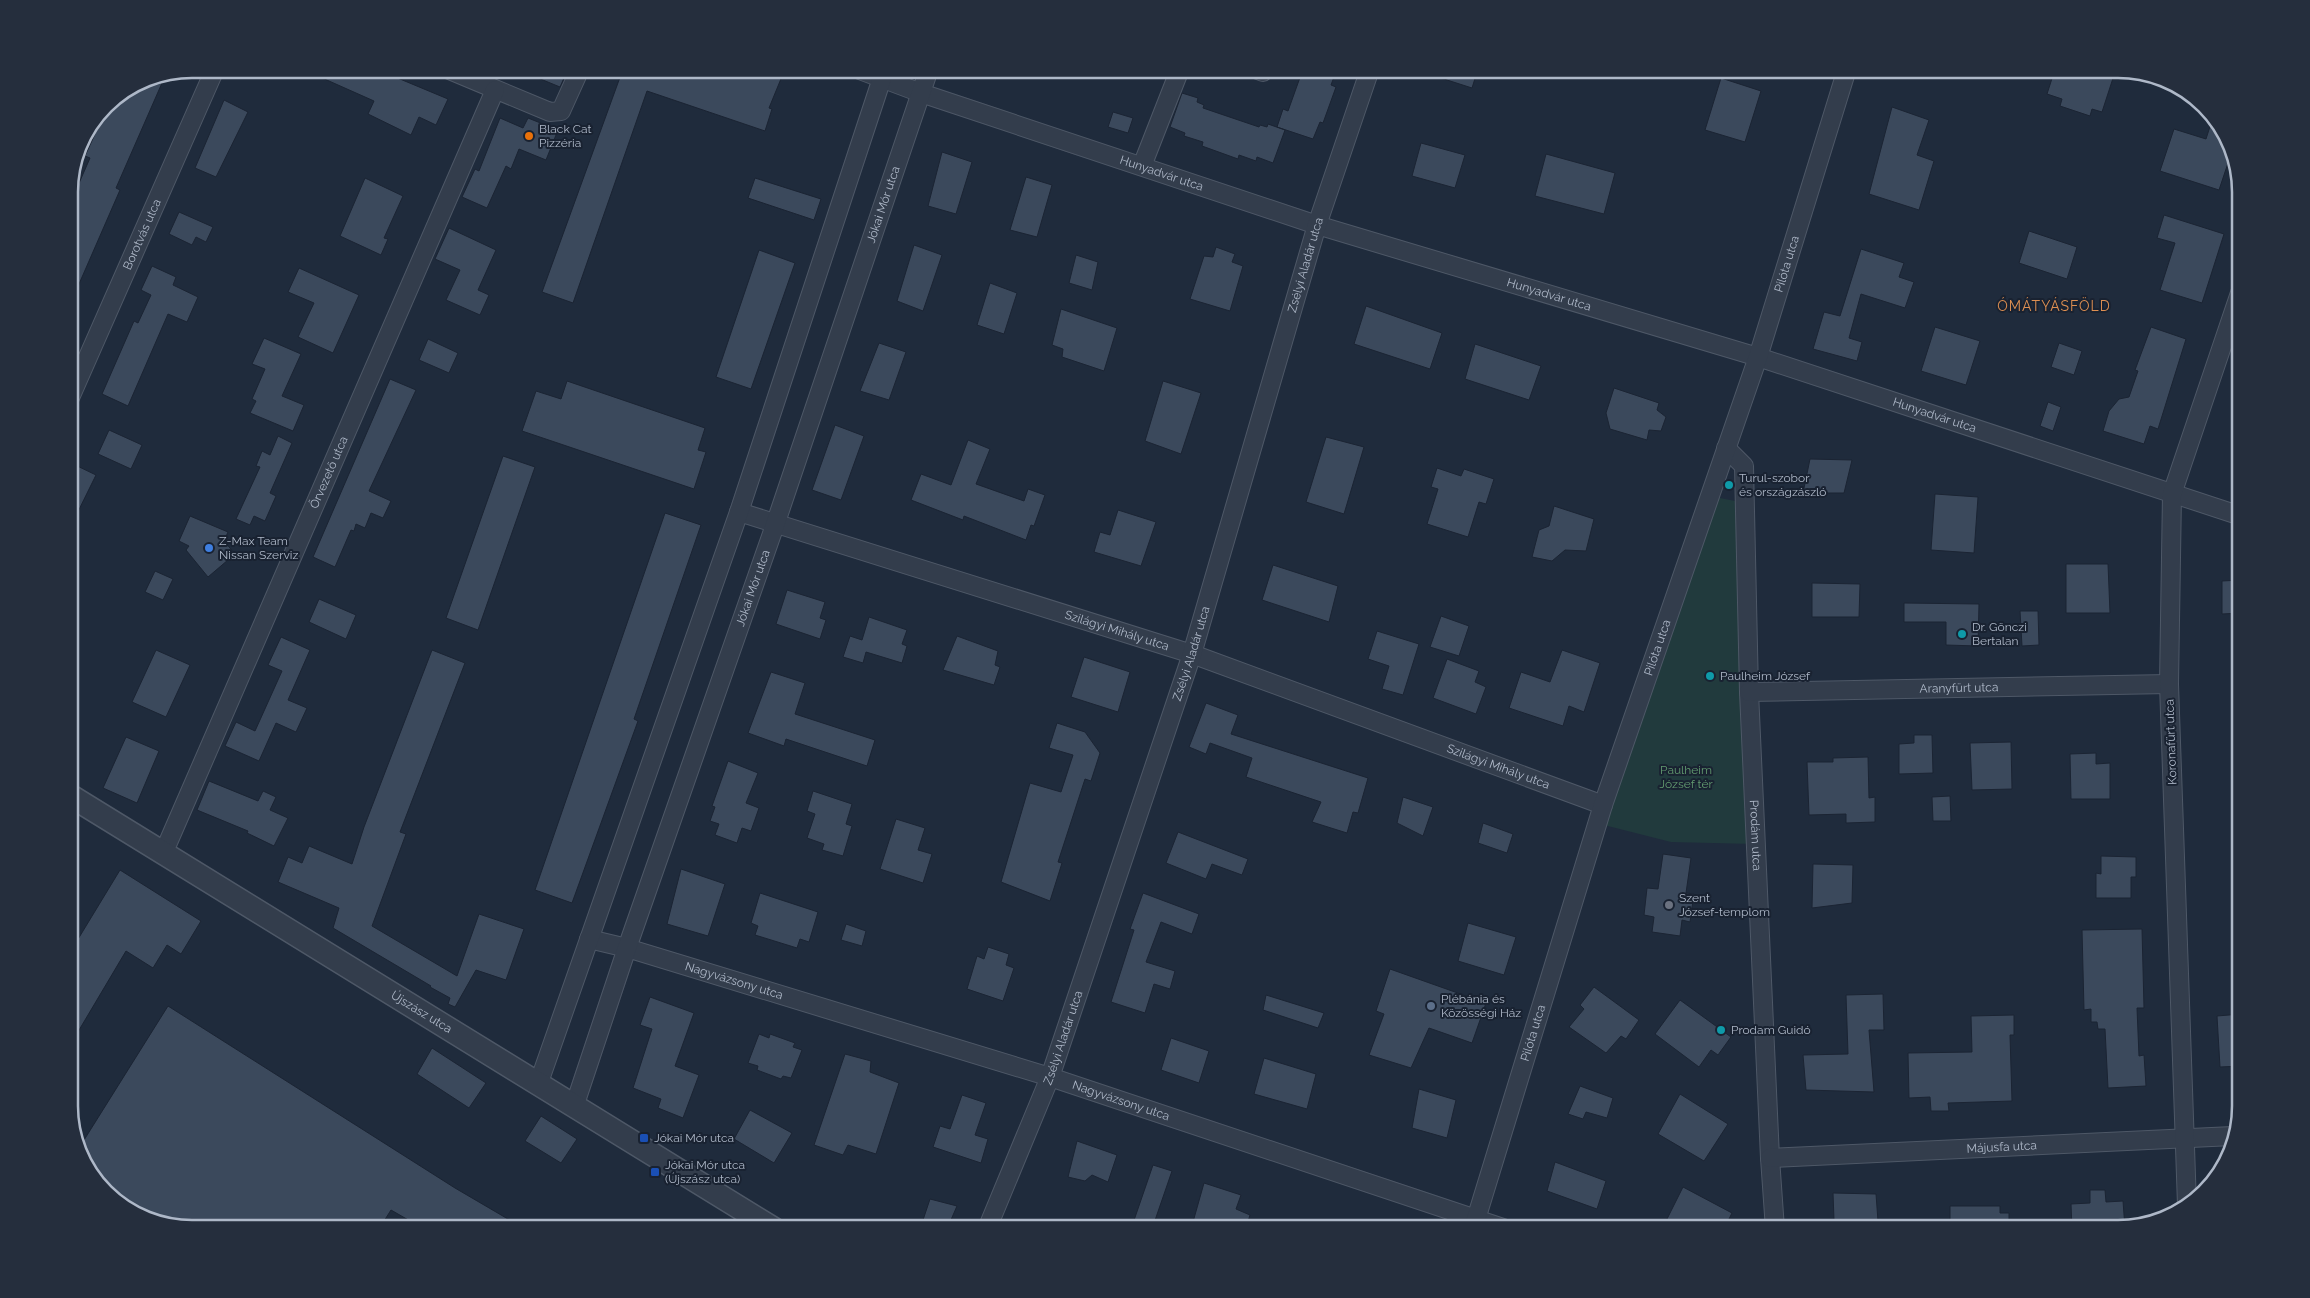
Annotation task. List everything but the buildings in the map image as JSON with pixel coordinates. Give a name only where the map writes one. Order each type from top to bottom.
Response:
[{"type":"street","name":"Borotvás utca","points":[[78,380],[211,78]]},
{"type":"street","points":[[467,78],[550,112],[561,111],[576,78]]},
{"type":"street","points":[[538,1085],[739,512],[881,78]]},
{"type":"street","name":"Hunyadvár utca","points":[[892,78],[921,93],[1317,225],[1758,357],[2232,513]]},
{"type":"street","name":"Jókai Mór utca","points":[[574,1107],[927,78]]},
{"type":"street","points":[[1142,166],[1176,78]]},
{"type":"street","name":"Zsélyi Aladár utca","points":[[991,1220],[1050,1077],[1192,654],[1317,225],[1367,78]]},
{"type":"street","name":"Pilóta utca","points":[[1475,1220],[1603,805],[1758,357],[1844,78]]},
{"type":"street","name":"Őrvezető utca","points":[[163,854],[494,90]]},
{"type":"street","name":"Koronafürt utca","points":[[2187,1198],[2168,684],[2172,494],[2232,317]]},
{"type":"street","name":"Prodám utca","points":[[1726,448],[1744,466],[1749,692],[1770,1158],[1775,1220]]},
{"type":"street","name":"Szilágyi Mihály utca","points":[[739,512],[775,525],[1192,654],[1603,805]]},
{"type":"street","name":"Aranyfürt utca","points":[[1749,692],[2168,684]]},
{"type":"street","name":"Újszász utca","points":[[78,801],[759,1220]]},
{"type":"street","name":"Nagyvázsony utca","points":[[589,939],[627,948],[1050,1077],[1462,1220]]},
{"type":"street","name":"Májusfa utca","points":[[1770,1158],[2229,1136]]},
{"type":"green space","name":"Paulheim József tér","points":[[1715,497],[1740,502],[1754,844],[1671,842],[1600,824]]},
{"type":"place","name":"Black Cat Pizzéria","points":[[529,136]]},
{"type":"place","name":"Turul-szobor és országzászló","points":[[1729,485]]},
{"type":"place","name":"Z-Max Team Nissan Szerviz","points":[[209,548]]},
{"type":"place","name":"Dr. Gönczi Bertalan","points":[[1962,634]]},
{"type":"place","name":"Paulheim József","points":[[1710,676]]},
{"type":"place","name":"Szent József-templom","points":[[1669,905]]},
{"type":"place","name":"Plébánia és Közösségi Ház","points":[[1431,1006]]},
{"type":"place","name":"Prodam Guidó","points":[[1721,1030]]},
{"type":"place","name":"Jókai Mór utca","points":[[644,1138]]},
{"type":"place","name":"Jókai Mór utca (Újszász utca)","points":[[655,1172]]},
{"type":"district","name":"ÓMÁTYÁSFÖLD","points":[[2054,306]]}]
